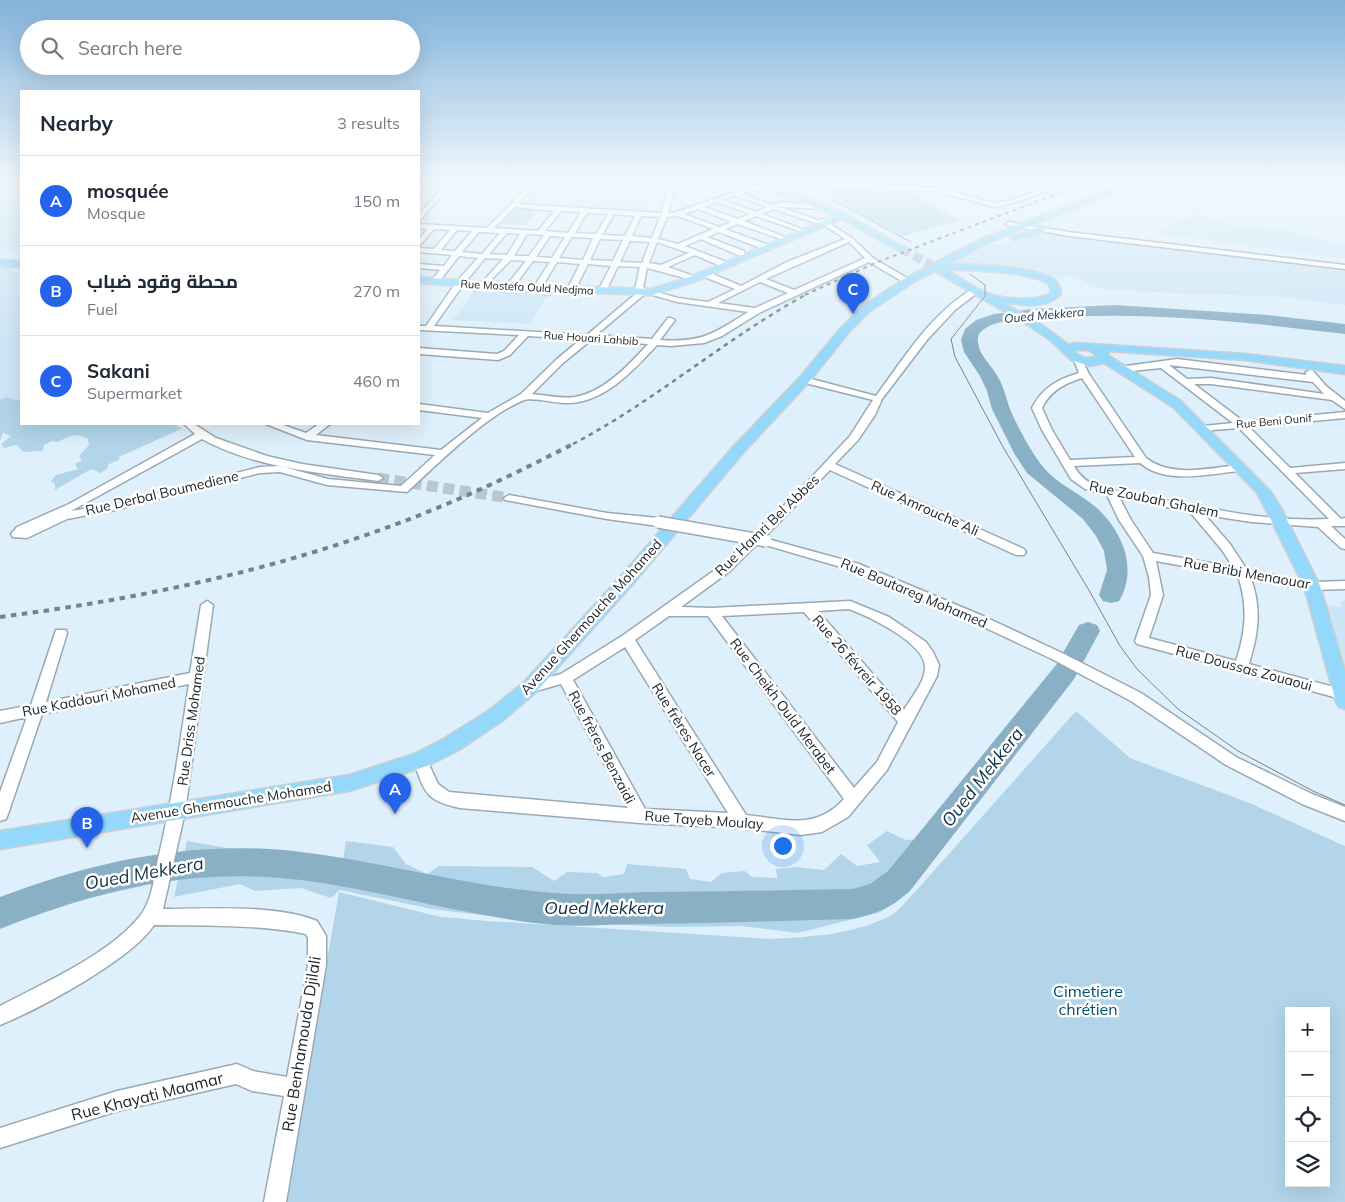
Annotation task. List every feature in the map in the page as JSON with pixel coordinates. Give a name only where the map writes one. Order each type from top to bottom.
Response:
[{"type":"main road","points":[[641,292],[668,289],[689,278],[791,235]]},
{"type":"main road","points":[[877,235],[902,249]]},
{"type":"main road","points":[[987,235],[944,255],[941,260],[944,267],[997,304],[1047,333],[1068,351],[1071,356],[1136,378]]},
{"type":"main road","points":[[955,245],[991,235]]},
{"type":"main road","points":[[982,238],[1009,238],[1020,235]]},
{"type":"main road","points":[[689,278],[705,274],[741,253],[764,247]]},
{"type":"main road","points":[[918,275],[934,257]]},
{"type":"main road","points":[[0,263],[20,264]]},
{"type":"main road","points":[[918,275],[944,267],[959,267],[1026,274],[1046,280],[1056,288],[1056,294],[1048,299],[1039,301],[1011,300],[981,293]]},
{"type":"main road","points":[[918,275],[959,267]]},
{"type":"main road","name":"Avenue Ghermouche Mohamed","points":[[0,840],[349,783],[420,760],[452,744],[495,716],[529,688],[626,582],[738,450],[804,380],[860,316],[918,275]]},
{"type":"main road","name":"Rue Mostefa Ould Nedjma","points":[[420,280],[509,287],[641,292]]},
{"type":"main road","points":[[997,304],[1011,300]]},
{"type":"main road","points":[[1047,333],[1101,352],[1104,358],[1165,395],[1203,429],[1264,492],[1282,523],[1312,586],[1344,697]]},
{"type":"main road","points":[[1068,351],[1071,347],[1088,346],[1246,357],[1345,370]]},
{"type":"main road","points":[[1082,360],[1097,362],[1104,358],[1136,350]]},
{"type":"street","points":[[436,251],[449,235]]},
{"type":"street","points":[[435,281],[472,235]]},
{"type":"street","points":[[423,329],[502,235]]},
{"type":"street","points":[[484,285],[509,256],[523,235]]},
{"type":"street","points":[[509,287],[532,258],[543,235]]},
{"type":"street","points":[[536,288],[570,235]]},
{"type":"street","points":[[573,235],[656,240],[696,252],[722,264]]},
{"type":"street","points":[[602,291],[617,263],[627,235]]},
{"type":"street","points":[[641,292],[638,286],[658,235]]},
{"type":"street","points":[[679,246],[706,235]]},
{"type":"street","points":[[735,235],[764,247]]},
{"type":"street","points":[[775,235],[783,238]]},
{"type":"street","points":[[844,235],[850,239],[869,259],[918,275]]},
{"type":"street","points":[[1091,235],[1345,267]]},
{"type":"street","points":[[571,290],[598,236]]},
{"type":"street","points":[[701,237],[741,253]]},
{"type":"street","points":[[710,304],[740,288],[850,239]]},
{"type":"street","points":[[420,250],[458,252],[484,256],[646,265],[663,267],[689,278]]},
{"type":"street","points":[[663,267],[696,252]]},
{"type":"street","name":"Rue Houari Lahbib","points":[[423,329],[526,333],[671,343],[701,341],[719,334],[756,311],[869,259]]},
{"type":"street","points":[[420,266],[446,268]]},
{"type":"street","points":[[705,274],[740,288]]},
{"type":"street","points":[[760,279],[794,293]]},
{"type":"street","points":[[641,292],[677,300],[756,311]]},
{"type":"street","points":[[274,425],[307,438],[443,453],[490,416],[524,396],[560,361],[641,292]]},
{"type":"street","name":"Rue Hamri Bel Abbes","points":[[529,688],[565,678],[627,639],[737,558],[854,438],[870,415],[878,399],[914,352],[956,304],[981,293]]},
{"type":"street","points":[[524,396],[573,400],[586,397],[628,370],[656,342],[671,320]]},
{"type":"street","points":[[420,351],[498,357],[507,353],[526,333]]},
{"type":"street","points":[[1082,360],[1084,374],[1142,460],[1151,468],[1167,473],[1240,468]]},
{"type":"street","points":[[1122,369],[1164,365],[1168,362],[1197,363],[1314,379]]},
{"type":"street","points":[[1303,363],[1314,379],[1345,406]]},
{"type":"street","points":[[1164,365],[1240,424],[1342,522]]},
{"type":"street","name":"Rue Zoubah Ghalem","points":[[1084,374],[1052,388],[1040,399],[1038,408],[1066,463],[1080,482],[1089,487],[1111,492],[1282,523],[1322,524],[1342,522]]},
{"type":"street","points":[[804,380],[878,399]]},
{"type":"street","points":[[1185,382],[1211,381],[1336,398]]},
{"type":"street","points":[[1323,388],[1345,391]]},
{"type":"street","points":[[420,407],[490,416]]},
{"type":"street","name":"Rue Beni Ounif","points":[[1203,429],[1345,415]]},
{"type":"street","points":[[190,425],[201,435],[251,456],[274,462],[378,478]]},
{"type":"street","points":[[307,438],[324,425]]},
{"type":"street","points":[[74,510],[201,435]]},
{"type":"street","name":"Rue Derbal Boumediene","points":[[61,515],[74,510],[115,507],[260,470],[280,469],[327,482],[403,490],[443,453]]},
{"type":"street","points":[[1066,463],[1142,460]]},
{"type":"street","name":"Rue Amrouche Ali","points":[[829,465],[1020,552]]},
{"type":"street","points":[[1287,471],[1345,466]]},
{"type":"street","points":[[1111,492],[1125,520],[1149,556]]},
{"type":"street","name":"Rue Boutareg Mohamed","points":[[509,498],[607,516],[658,522],[766,541],[855,567],[978,619],[1057,656],[1150,706],[1231,761],[1307,799],[1342,814]]},
{"type":"street","points":[[1192,507],[1225,546],[1243,572],[1252,627],[1242,667]]},
{"type":"street","points":[[1322,524],[1345,545]]},
{"type":"street","name":"Rue Bribi Menaouar","points":[[1149,556],[1312,586],[1345,586]]},
{"type":"street","name":"Rue Doussas Zouaoui","points":[[1149,556],[1155,577],[1157,595],[1142,641],[1242,667],[1344,697]]},
{"type":"street","name":"Rue Driss Mohamed","points":[[154,912],[177,812],[207,605]]},
{"type":"street","name":"Rue Tayeb Moulay","points":[[420,760],[432,791],[440,797],[460,801],[640,816],[741,821],[801,828],[822,825],[842,812],[882,766],[930,676],[932,665],[927,652],[913,639],[866,610],[850,605],[712,612],[664,611]]},
{"type":"street","name":"Rue 26 févreir 1958","points":[[808,608],[906,722]]},
{"type":"street","name":"Rue Cheikh Ould Merabet","points":[[712,612],[854,800]]},
{"type":"street","points":[[0,814],[37,709],[61,633]]},
{"type":"street","name":"Rue frères Nacer","points":[[627,639],[741,821]]},
{"type":"street","name":"Rue Kaddouri Mohamed","points":[[0,717],[198,677]]},
{"type":"street","name":"Rue frères Benzaidi","points":[[565,678],[640,816]]},
{"type":"street","points":[[0,1016],[67,981],[120,947],[143,928],[154,912]]},
{"type":"street","name":"Rue Benhamouda Djilali","points":[[154,912],[296,924],[311,927],[317,936],[317,965],[274,1202]]},
{"type":"street","name":"Rue Khayati Maamar","points":[[0,1138],[117,1101],[227,1075],[237,1074],[252,1081],[295,1088]]},
{"type":"shaded area","points":[[0,235],[20,235],[20,251],[0,249]]},
{"type":"shaded area","points":[[1032,235],[1065,235],[1345,269],[1345,305],[1277,296],[1103,289],[1072,276],[1045,277],[1041,271],[1013,266],[950,260],[982,243],[998,245]]},
{"type":"shaded area","points":[[1171,235],[1306,235],[1345,246],[1345,259]]},
{"type":"shaded area","points":[[0,267],[12,268],[13,273],[20,273],[20,398],[0,401]]},
{"type":"shaded area","points":[[474,291],[547,295],[530,324],[453,320]]},
{"type":"shaded area","points":[[1345,600],[1345,666],[1324,605],[1341,607],[1340,601]]},
{"type":"green space","points":[[470,286],[558,291],[559,293],[547,297],[537,293],[506,294],[481,290],[474,292],[469,289]]},
{"type":"green space","points":[[7,397],[16,400],[20,398],[20,425],[177,425],[183,428],[119,457],[119,460],[109,464],[107,469],[101,473],[91,469],[55,490],[55,484],[51,481],[56,475],[78,469],[75,464],[82,460],[79,456],[89,445],[88,439],[76,435],[58,442],[52,441],[44,445],[43,451],[23,452],[17,445],[4,448],[1,444],[11,436],[3,433],[0,441],[0,400]]},
{"type":"green space","name":"Cimetiere chrétien","points":[[1076,711],[1130,758],[1247,802],[1345,846],[1345,1202],[285,1202],[339,892],[441,917],[770,939],[816,936],[846,931],[876,922],[890,916],[900,908]]},
{"type":"green space","points":[[887,831],[906,840],[944,838],[916,874],[881,912],[798,933],[741,926],[671,927],[530,921],[432,909],[340,890],[331,898],[301,888],[255,891],[240,884],[174,897],[187,841],[262,854],[273,852],[306,861],[342,866],[346,841],[393,847],[406,864],[427,874],[439,866],[532,867],[554,881],[567,872],[597,873],[603,877],[624,874],[627,864],[686,869],[690,879],[711,882],[722,873],[745,871],[752,877],[777,878],[776,869],[796,867],[824,870],[841,854],[857,866],[880,862],[867,845]]},
{"type":"green space","points":[[149,856],[145,865],[131,867],[147,873],[143,886],[49,907],[0,927],[0,909],[60,895],[76,880],[86,885],[116,879],[126,868],[72,878],[61,891],[44,891],[0,907],[0,898],[84,869]]},
{"type":"waterway","name":"Oued Mekkera","points":[[1111,595],[1118,570],[1115,551],[1106,534],[1091,514],[1037,473],[1024,453],[1001,409],[989,376],[972,352],[969,340],[971,332],[982,323],[994,319],[1033,314],[1115,310],[1268,320],[1345,329]]},
{"type":"waterway","name":"Oued Mekkera","points":[[0,913],[73,886],[110,876],[185,864],[224,862],[262,862],[301,866],[458,896],[521,906],[565,910],[853,904],[879,897],[899,881],[1065,672],[1088,631]]},
{"type":"tunnel","points":[[902,249],[943,272]]},
{"type":"tunnel","points":[[378,478],[509,498]]},
{"type":"tram line","points":[[898,235],[911,242]]},
{"type":"tram line","points":[[970,274],[985,285],[985,296],[951,339],[955,357],[1003,447],[1090,592],[1120,646],[1137,669],[1178,709],[1238,751],[1313,791],[1345,805]]},
{"type":"railway","points":[[806,294],[875,263],[948,235]]},
{"type":"railway","points":[[573,444],[633,409],[748,330],[806,294]]},
{"type":"railway","points":[[0,617],[58,609],[172,588],[285,561],[395,525],[481,489],[573,444]]},
{"type":"place","name":"Sakani","points":[[853,314]]},
{"type":"place","name":"mosquée","points":[[395,814]]},
{"type":"place","name":"محطة وقود ضباب","points":[[87,848]]}]
